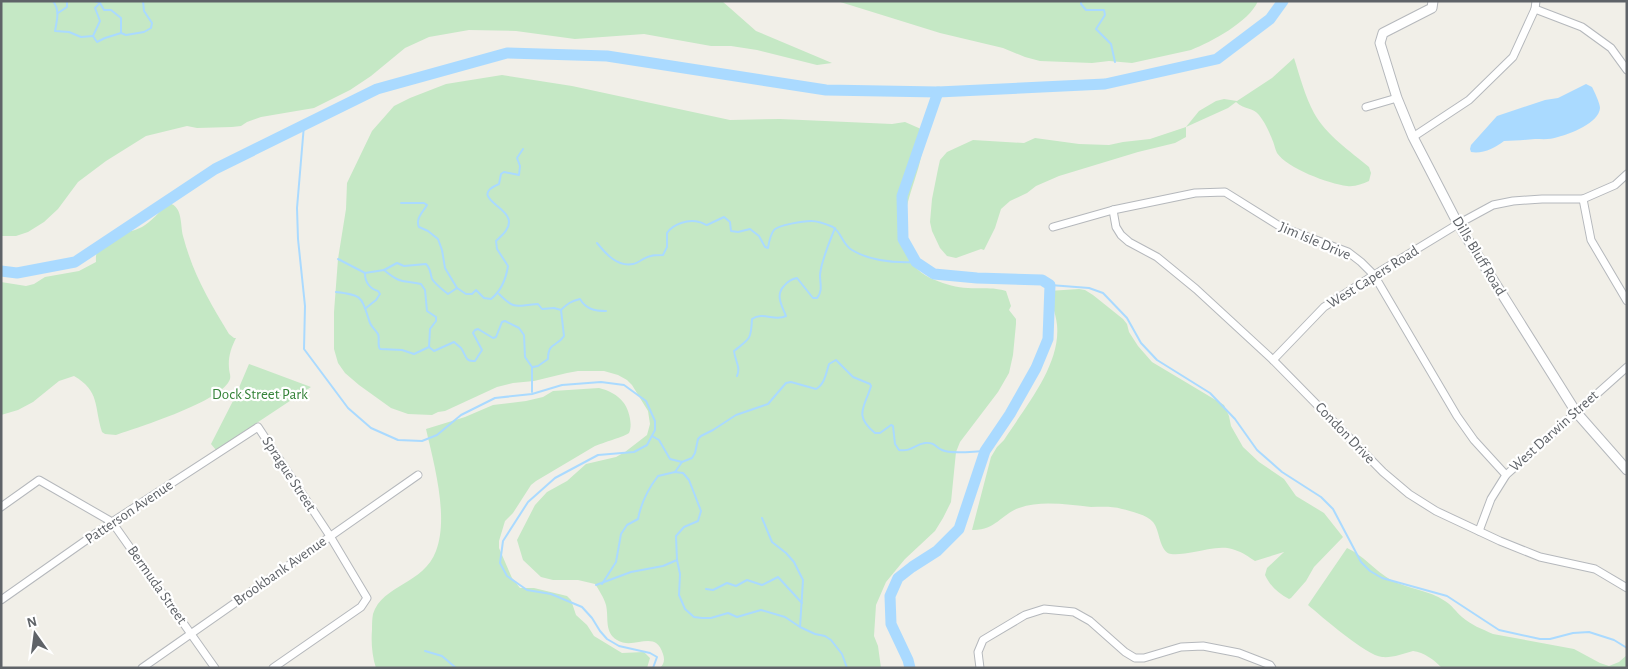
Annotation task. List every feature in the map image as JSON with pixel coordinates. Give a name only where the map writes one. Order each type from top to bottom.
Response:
[{"type":"street","name":"Dills Bluff Road","points":[[1434,1],[1432,8],[1383,32],[1380,43],[1397,98],[1413,136],[1458,224],[1576,412],[1627,470]]},
{"type":"street","points":[[1413,136],[1469,100],[1513,57],[1536,5],[1582,27],[1611,48],[1627,70]]},
{"type":"street","points":[[1366,107],[1397,98]]},
{"type":"street","points":[[1627,174],[1615,185],[1583,199],[1591,240],[1627,301]]},
{"type":"street","name":"Jim Isle Drive","points":[[1053,227],[1112,210],[1195,193],[1225,192],[1281,227],[1348,252],[1374,275],[1457,416],[1474,440],[1506,475]]},
{"type":"street","name":"West Capers Road","points":[[1273,360],[1324,307],[1458,224],[1493,205],[1542,198],[1583,199]]},
{"type":"street","name":"Condon Drive","points":[[1112,210],[1116,227],[1121,235],[1156,258],[1196,289],[1273,360],[1383,472],[1409,494],[1436,511],[1479,530],[1540,556],[1595,570],[1627,588]]},
{"type":"street","name":"West Darwin Street","points":[[1479,530],[1491,499],[1506,475],[1627,367]]},
{"type":"street","name":"Patterson Avenue","points":[[1,600],[112,522],[258,427]]},
{"type":"street","name":"Sprague Street","points":[[258,427],[330,536],[366,598],[362,607],[273,668]]},
{"type":"street","name":"Brookbank Avenue","points":[[142,668],[418,475]]},
{"type":"street","name":"Bermuda Street","points":[[1,507],[40,480],[112,522],[215,668]]},
{"type":"street","points":[[980,668],[978,652],[983,640],[1024,615],[1044,609],[1074,612],[1090,621],[1134,658],[1144,658],[1182,647],[1203,646],[1239,653],[1270,665],[1272,668]]},
{"type":"green space","points":[[1,1],[722,1],[756,31],[832,63],[817,65],[757,50],[731,46],[711,46],[644,34],[575,39],[516,31],[469,30],[429,37],[405,48],[371,76],[350,90],[314,108],[261,117],[241,126],[197,128],[187,126],[146,136],[106,161],[78,182],[58,209],[44,222],[28,232],[16,236],[1,236]]},
{"type":"green space","points":[[837,1],[1258,1],[1247,16],[1238,24],[1219,37],[1191,50],[1132,63],[1109,61],[1092,63],[1040,61],[1003,48],[940,33]]},
{"type":"green space","points":[[1294,58],[1305,93],[1314,113],[1332,136],[1369,167],[1371,173],[1369,181],[1353,186],[1339,185],[1299,170],[1282,159],[1277,153],[1268,129],[1259,115],[1236,102],[1228,108],[1186,127],[1199,111],[1216,101],[1224,99],[1237,101],[1272,78]]},
{"type":"green space","points":[[502,75],[572,86],[730,120],[780,119],[892,124],[905,122],[921,129],[923,138],[921,159],[908,203],[905,221],[907,253],[912,263],[929,278],[951,286],[1006,291],[1011,306],[1009,310],[1016,319],[1016,324],[1009,373],[998,392],[960,442],[956,452],[951,502],[935,531],[905,559],[886,582],[876,605],[874,636],[878,646],[881,668],[660,668],[664,662],[664,656],[655,642],[624,643],[613,637],[609,629],[605,602],[595,584],[578,580],[553,580],[541,577],[523,560],[517,540],[535,505],[547,492],[567,481],[586,464],[616,457],[647,435],[650,424],[648,411],[627,380],[604,371],[578,371],[497,387],[432,415],[408,414],[391,408],[359,385],[345,373],[338,363],[334,349],[334,312],[338,259],[346,209],[347,183],[372,131],[394,106],[410,98],[446,84]]},
{"type":"green space","points":[[1186,127],[1186,137],[1175,143],[1059,176],[1036,186],[1027,193],[1010,201],[1001,209],[995,228],[984,250],[981,249],[956,258],[947,256],[940,248],[932,231],[930,222],[932,199],[940,160],[947,152],[973,140],[1024,143],[1035,138],[1079,144],[1109,145],[1150,139]]},
{"type":"green space","points":[[169,203],[177,208],[179,212],[187,250],[202,287],[229,334],[236,338],[229,356],[230,379],[224,387],[212,396],[179,412],[116,435],[102,432],[92,393],[88,387],[74,376],[59,381],[33,402],[18,410],[1,415],[1,282],[26,286],[34,284],[45,277],[79,271],[96,262],[97,252],[105,240],[142,227]]},
{"type":"green space","points":[[1079,289],[1093,295],[1123,319],[1138,346],[1152,362],[1224,405],[1231,426],[1243,447],[1259,462],[1284,479],[1296,496],[1324,513],[1343,537],[1314,567],[1306,581],[1291,598],[1289,599],[1278,592],[1269,583],[1265,575],[1267,568],[1284,552],[1255,561],[1240,552],[1225,548],[1171,554],[1164,549],[1153,522],[1147,517],[1118,508],[1037,504],[1019,508],[987,528],[972,530],[991,457],[1031,400],[1048,370],[1053,355],[1057,340],[1057,325],[1048,291]]},
{"type":"green space","name":"Dock Street Park","points":[[249,364],[311,387],[216,450],[211,444],[235,397]]},
{"type":"green space","points":[[599,388],[616,395],[625,405],[629,413],[629,433],[595,446],[531,485],[513,513],[505,521],[499,541],[499,548],[512,578],[520,588],[534,588],[567,596],[571,600],[576,615],[587,625],[594,636],[622,653],[644,652],[650,658],[647,668],[376,668],[372,644],[373,614],[378,604],[385,597],[422,571],[430,562],[440,537],[441,507],[439,490],[426,429],[465,417],[493,405],[526,401],[543,397],[553,391]]},
{"type":"green space","points":[[1347,548],[1391,580],[1439,597],[1450,604],[1469,622],[1493,634],[1574,649],[1609,666],[1619,662],[1627,655],[1627,668],[1442,668],[1429,657],[1413,651],[1390,657],[1375,655],[1344,635],[1308,605]]},
{"type":"water","points":[[1586,84],[1592,87],[1600,108],[1595,118],[1583,127],[1555,138],[1504,141],[1489,150],[1471,152],[1471,145],[1497,116],[1545,100],[1558,98]]},
{"type":"waterway","points":[[53,1],[57,12],[55,31],[69,32],[81,37],[93,36]]},
{"type":"waterway","points":[[58,13],[67,7],[67,1]]},
{"type":"waterway","points":[[95,1],[100,3],[104,10],[111,10],[121,18],[121,33]]},
{"type":"waterway","points":[[93,36],[97,42],[121,33],[126,35],[144,32],[151,28],[152,23],[144,11],[143,1]]},
{"type":"waterway","points":[[1081,1],[1086,10],[1104,10],[1105,15],[1096,29],[1111,44],[1115,62]]},
{"type":"waterway","points":[[1,271],[17,273],[75,262],[215,169],[377,89],[507,53],[607,56],[826,90],[938,92],[1105,84],[1217,59],[1270,19],[1283,1]]},
{"type":"waterway","points":[[93,36],[100,21],[95,8],[100,3]]},
{"type":"waterway","points":[[910,668],[891,624],[890,596],[898,578],[937,551],[959,529],[985,451],[1010,414],[1036,368],[1048,339],[1050,285],[1042,280],[977,278],[934,274],[916,262],[903,239],[902,196],[938,92]]},
{"type":"waterway","points":[[304,125],[297,208],[298,239],[305,306],[304,349],[348,408],[371,428],[398,440],[422,441],[437,435],[461,415],[495,398],[532,394],[562,385],[601,382],[624,385],[646,401],[655,421],[655,430],[647,445],[634,452],[598,455],[555,478],[528,502],[503,541],[500,563],[507,576],[527,590],[551,594],[582,607],[607,639],[619,646],[650,653],[657,657],[653,668]]},
{"type":"waterway","points":[[401,203],[424,203],[427,205],[419,218],[419,227],[438,239],[445,268],[457,288],[466,294],[472,294],[476,290],[484,298],[491,299],[500,288],[507,271],[508,266],[497,249],[496,241],[506,230],[509,222],[507,216],[492,202],[487,193],[499,184],[501,174],[504,172],[519,175],[520,166],[517,158],[523,149]]},
{"type":"waterway","points":[[597,243],[617,262],[633,264],[648,257],[663,255],[667,247],[667,233],[673,227],[686,222],[695,221],[707,225],[724,217],[730,222],[731,231],[738,232],[750,229],[759,236],[765,247],[768,248],[776,228],[814,221],[833,227],[849,248],[859,254],[883,260],[916,262]]},
{"type":"waterway","points":[[737,376],[738,367],[734,351],[749,338],[752,319],[760,316],[778,318],[786,316],[781,304],[780,293],[787,283],[797,278],[813,298],[817,298],[819,295],[821,290],[820,275],[822,264],[835,228]]},
{"type":"waterway","points":[[338,259],[365,273],[384,270],[397,263],[404,266],[426,264],[430,269],[432,279],[448,294],[457,288]]},
{"type":"waterway","points":[[384,270],[398,280],[421,284],[425,290],[427,311],[436,317],[436,321],[430,329],[429,347]]},
{"type":"waterway","points":[[365,274],[368,285],[380,294],[366,308]]},
{"type":"waterway","points":[[1050,285],[1089,288],[1103,293],[1127,318],[1141,343],[1157,360],[1210,393],[1235,419],[1257,450],[1282,472],[1321,497],[1333,509],[1361,562],[1370,571],[1382,578],[1447,596],[1499,630],[1540,639],[1589,632],[1614,640],[1627,648]]},
{"type":"waterway","points":[[336,292],[351,294],[362,301],[370,324],[378,334],[380,349],[402,350],[414,354],[429,347]]},
{"type":"waterway","points":[[499,294],[513,305],[538,304],[542,309],[554,308],[561,310]]},
{"type":"waterway","points":[[561,310],[569,303],[580,299],[591,309],[606,311]]},
{"type":"waterway","points":[[533,367],[548,359],[551,347],[564,336],[561,310]]},
{"type":"waterway","points":[[429,347],[434,351],[454,342],[461,348],[467,359],[475,361],[482,350],[473,333],[475,330],[478,329],[493,338],[496,337],[502,322],[505,321],[519,328],[524,335],[525,357],[532,367],[532,392]]},
{"type":"waterway","points":[[675,472],[682,462],[692,458],[698,439],[701,436],[736,415],[768,404],[786,383],[791,382],[816,389],[823,381],[829,364],[836,360],[853,377],[870,384],[871,386],[862,411],[864,421],[875,433],[880,433],[891,425],[893,426],[895,444],[899,450],[907,450],[928,443],[951,452],[985,451]]},
{"type":"waterway","points":[[652,436],[659,440],[670,459],[682,462]]},
{"type":"waterway","points":[[602,584],[616,562],[621,534],[627,525],[638,519],[643,502],[654,481],[658,476],[675,472],[683,473],[689,480],[701,511],[698,521],[684,527],[676,536],[677,560],[680,574],[679,595],[685,609],[694,617],[702,618],[711,618],[728,613],[737,617],[761,610],[785,617],[800,627],[831,640],[842,654],[847,668]]},
{"type":"waterway","points":[[762,518],[772,542],[794,562],[803,580],[800,627]]},
{"type":"waterway","points":[[596,585],[631,572],[663,566],[677,560]]},
{"type":"waterway","points":[[706,589],[713,590],[727,583],[736,586],[747,580],[762,585],[778,577],[802,603]]},
{"type":"waterway","points":[[425,651],[442,656],[456,668]]}]
